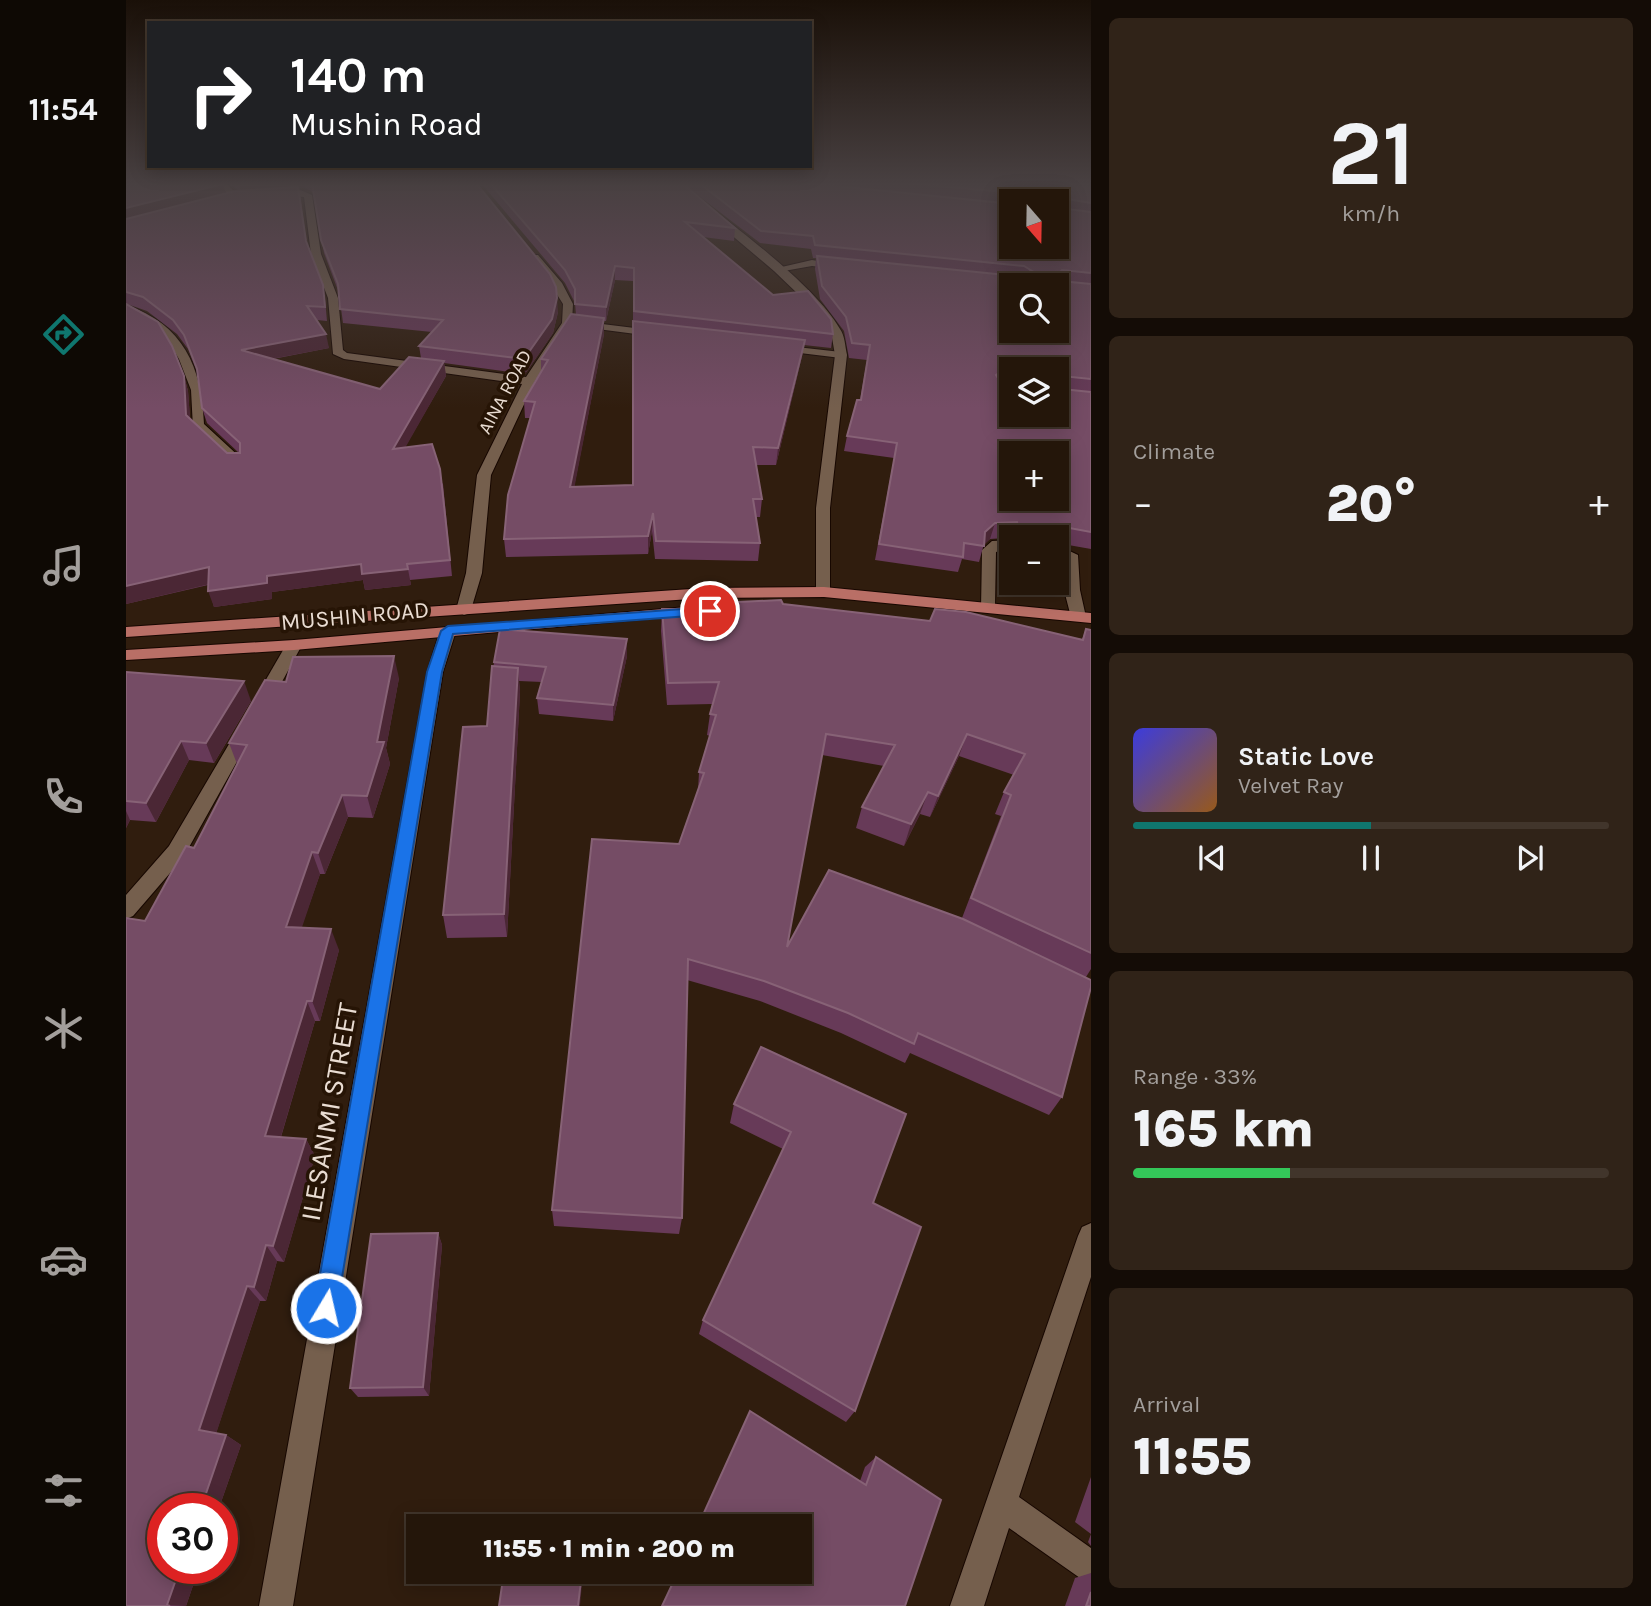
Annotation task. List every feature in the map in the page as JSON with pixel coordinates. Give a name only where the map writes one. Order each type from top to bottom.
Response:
[{"type":"main road","name":"MUSHIN ROAD","points":[[126,632],[706,593],[824,592],[1084,617]]},
{"type":"main road","name":"MUSHIN ROAD","points":[[126,654],[294,645],[710,611]]},
{"type":"street","points":[[318,258],[333,298],[337,352],[344,356],[529,381]]},
{"type":"street","points":[[536,258],[558,285],[568,304],[567,323],[677,336]]},
{"type":"street","points":[[765,258],[826,315],[837,332],[841,355],[823,508],[824,592]]},
{"type":"street","points":[[778,269],[811,263],[858,268]]},
{"type":"street","points":[[126,308],[168,332],[185,359],[197,390],[198,425],[238,463]]},
{"type":"street","name":"AINA ROAD","points":[[464,610],[474,573],[484,475],[529,381],[567,323]]},
{"type":"street","points":[[772,347],[841,355]]},
{"type":"street","points":[[986,606],[989,550],[999,544]]},
{"type":"street","points":[[1069,554],[1072,590],[1084,617]]},
{"type":"street","points":[[988,579],[999,580]]},
{"type":"street","name":"ILESANMI STREET","points":[[276,1606],[435,672],[448,631]]},
{"type":"street","points":[[126,910],[176,852],[294,645]]},
{"type":"street","points":[[967,1606],[1091,1236]]},
{"type":"street","points":[[1002,1504],[1091,1567]]},
{"type":"building","points":[[126,258],[313,258],[323,285],[325,307],[307,306],[326,334],[241,350],[380,389],[409,357],[444,361],[393,449],[432,444],[440,469],[450,560],[407,564],[408,569],[362,574],[361,564],[267,576],[267,583],[208,591],[209,567],[126,586],[126,304],[158,322],[172,346],[184,376],[186,415],[227,453],[240,453],[240,443],[202,408],[197,369],[184,335],[173,320],[143,297],[126,292]]},
{"type":"building","points":[[328,258],[537,258],[550,274],[556,287],[557,298],[552,319],[524,359],[419,346],[443,320],[340,309],[338,284]]},
{"type":"building","points":[[555,258],[728,258],[773,295],[808,291],[831,319],[833,334],[634,311],[634,268],[615,266],[606,307],[575,304],[575,289]]},
{"type":"building","points":[[817,258],[999,274],[999,343],[1069,343],[1069,282],[1091,284],[1091,379],[1069,377],[1069,357],[999,357],[999,373],[996,375],[999,380],[999,427],[1069,427],[1069,390],[1091,392],[1091,532],[1069,528],[1069,525],[995,523],[985,532],[984,546],[964,543],[963,557],[879,544],[897,443],[847,436],[857,400],[861,400],[870,345],[852,343],[846,317],[822,286]]},
{"type":"building","points":[[944,258],[1091,258],[1091,273],[1062,270],[1059,273],[1026,273],[1032,271],[1024,266]]},
{"type":"building","points":[[571,314],[604,318],[570,487],[633,485],[633,321],[805,340],[778,448],[753,447],[762,499],[753,499],[760,543],[656,541],[653,513],[648,536],[504,539],[508,495],[535,402],[524,401],[548,360],[541,359]]},
{"type":"building","points":[[781,600],[783,604],[930,621],[935,609],[966,612],[1083,640],[1086,629],[1091,630],[1091,953],[971,898],[1011,795],[1004,792],[1025,754],[967,734],[938,796],[928,792],[911,824],[862,807],[895,745],[826,734],[787,947],[829,870],[963,919],[1091,980],[1062,1097],[918,1033],[914,1044],[848,1013],[764,981],[688,959],[682,1218],[552,1210],[592,839],[679,844],[704,773],[699,772],[716,715],[710,714],[719,682],[668,683],[662,609],[718,609],[716,603]]},
{"type":"building","points":[[500,629],[627,639],[613,705],[537,698],[546,667],[494,662]]},
{"type":"building","points":[[394,656],[377,742],[384,742],[367,796],[342,795],[318,853],[312,852],[286,927],[331,929],[312,1001],[307,1001],[265,1136],[306,1139],[273,1246],[266,1245],[254,1287],[247,1286],[199,1430],[226,1435],[206,1493],[147,1493],[147,1584],[174,1584],[167,1605],[170,1606],[126,1606],[126,918],[145,921],[186,846],[194,848],[247,745],[229,743],[265,680],[286,682],[293,657]]},
{"type":"building","points":[[492,666],[518,668],[504,914],[443,915],[463,727],[487,726]]},
{"type":"building","points":[[126,672],[244,681],[206,743],[181,741],[146,803],[126,801]]},
{"type":"building","points":[[761,1047],[906,1114],[873,1203],[921,1227],[855,1411],[703,1320],[791,1132],[734,1104]]},
{"type":"building","points":[[438,1233],[423,1387],[350,1388],[371,1234]]},
{"type":"building","points":[[750,1411],[866,1485],[876,1457],[941,1500],[905,1606],[662,1606],[672,1584],[812,1584],[812,1514],[703,1514]]},
{"type":"building","points":[[502,1584],[581,1584],[578,1606],[499,1606]]},
{"type":"building","points":[[1091,1592],[1091,1606],[1086,1606]]},
{"type":"route","points":[[326,1308],[435,672],[448,631],[710,611]]}]
